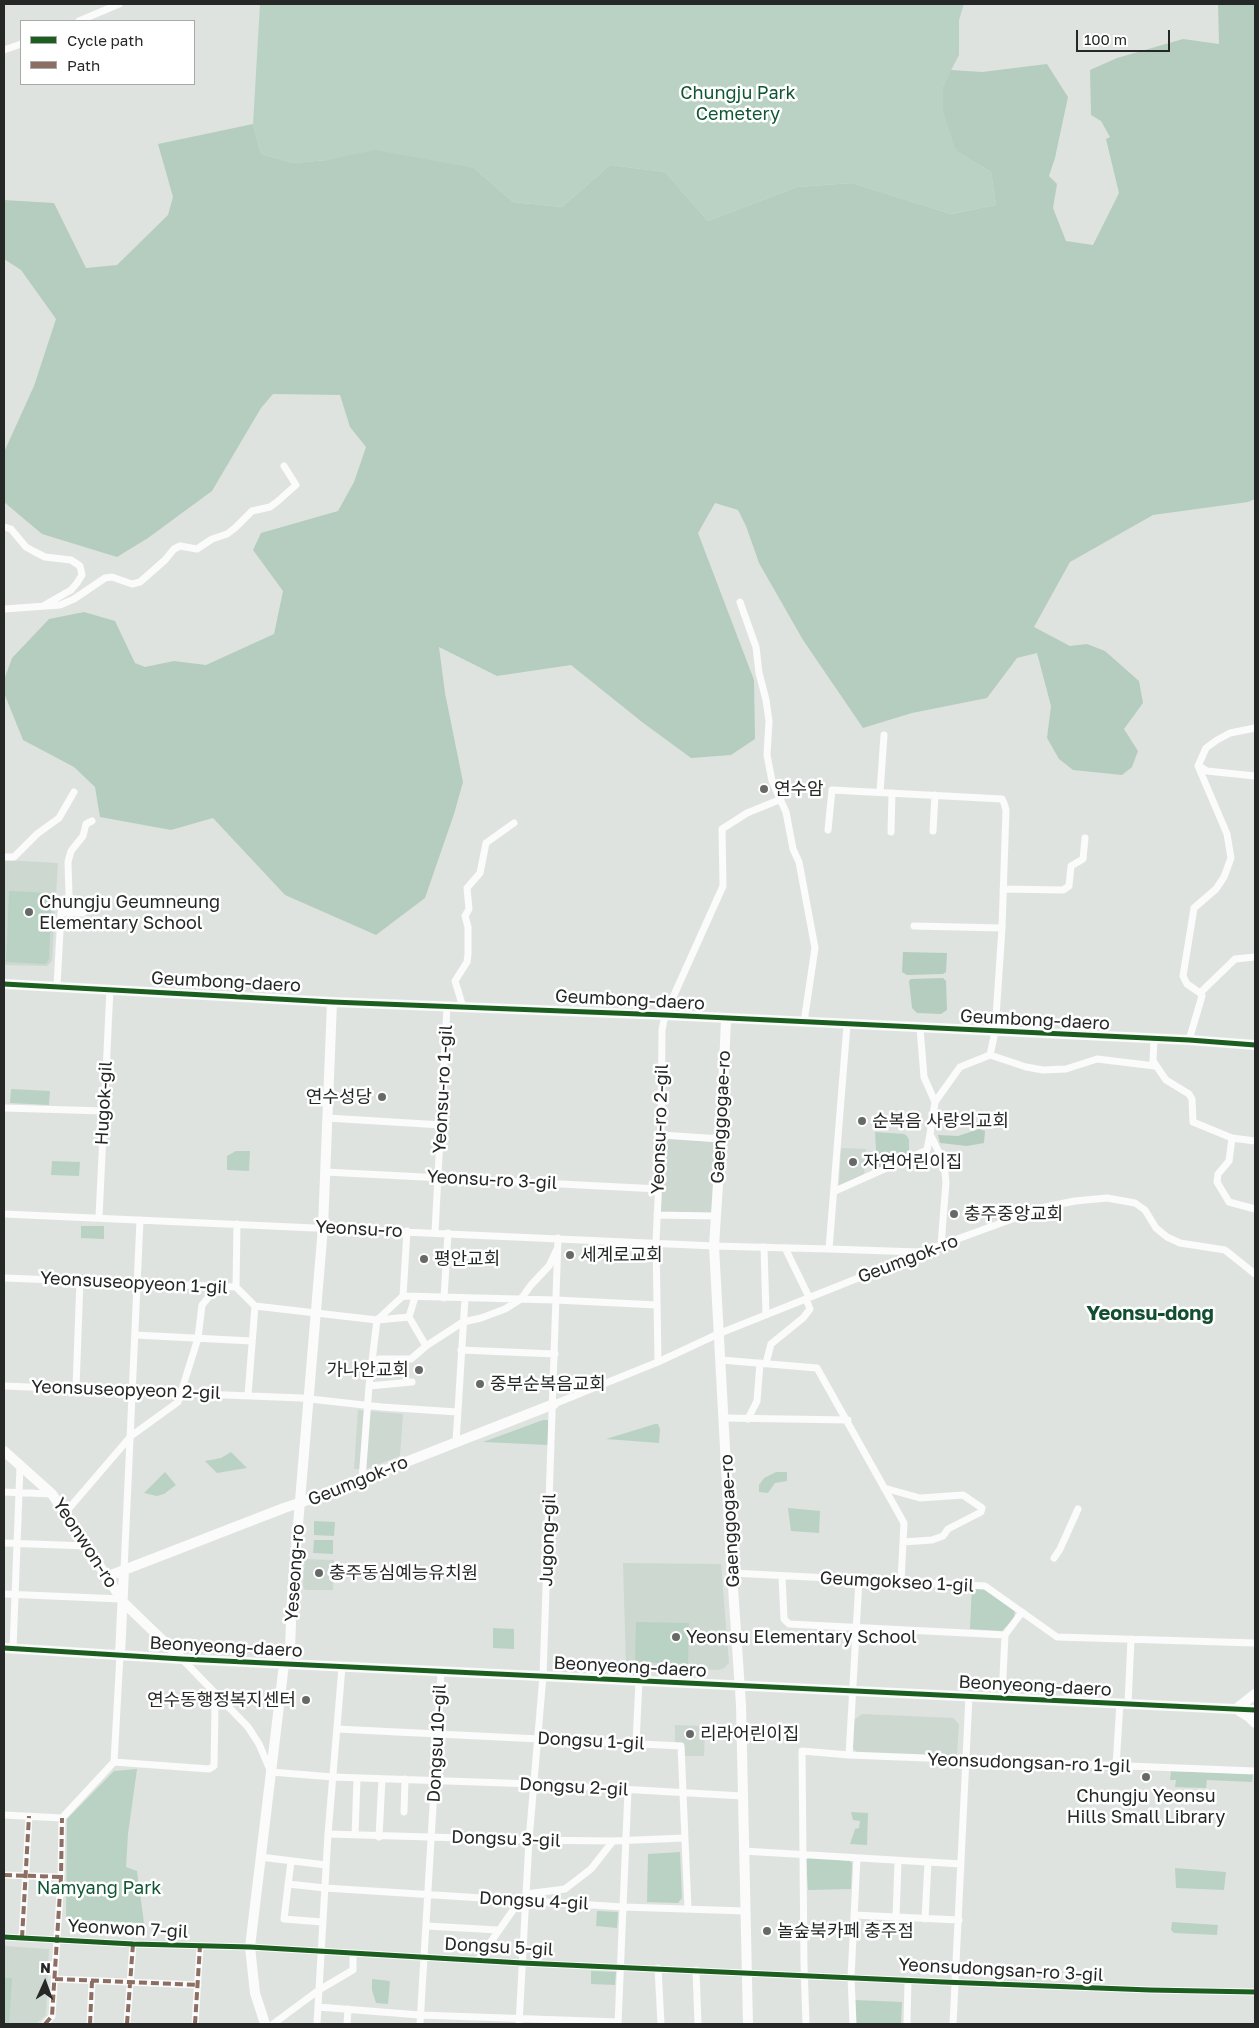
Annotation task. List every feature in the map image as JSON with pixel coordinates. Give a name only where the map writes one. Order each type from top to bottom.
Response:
[{"type":"street","points":[[81,20],[119,4]]},
{"type":"street","points":[[4,50],[20,44]]},
{"type":"street","points":[[4,609],[60,605],[74,599],[105,578],[112,577],[132,584],[140,582],[165,560],[174,549],[180,546],[197,549],[212,539],[227,534],[252,511],[270,506],[296,485],[284,466]]},
{"type":"street","points":[[4,527],[11,529],[26,547],[45,556],[71,560],[80,566],[82,575],[71,590],[42,606]]},
{"type":"street","points":[[740,602],[756,647],[759,673],[766,700],[769,721],[767,755],[772,781],[786,812],[793,849],[799,862],[815,948],[804,1022]]},
{"type":"street","points":[[1189,1040],[1202,996],[1200,992],[1187,984],[1183,976],[1194,908],[1216,889],[1224,878],[1231,858],[1227,834],[1198,766],[1206,748],[1217,740],[1230,733],[1255,728]]},
{"type":"street","points":[[880,792],[884,734]]},
{"type":"street","points":[[1198,766],[1207,771],[1255,776]]},
{"type":"street","points":[[828,830],[832,790],[1002,799],[1006,810],[1002,928],[995,1032],[990,1055]]},
{"type":"street","points":[[4,857],[14,857],[37,834],[59,818],[74,792]]},
{"type":"street","points":[[890,832],[892,793]]},
{"type":"street","points":[[933,831],[935,795]]},
{"type":"street","name":"Yeonsu-ro 2-gil","points":[[658,1362],[656,1242],[661,1135],[662,1030],[665,1015],[723,886],[722,829],[746,814],[779,800]]},
{"type":"street","points":[[57,986],[61,913],[82,914],[69,896],[68,862],[71,851],[84,836],[86,824],[92,821]]},
{"type":"street","points":[[463,1006],[455,982],[467,962],[468,927],[465,916],[469,909],[467,888],[480,873],[486,844],[514,824]]},
{"type":"street","points":[[1003,889],[1063,890],[1069,886],[1071,866],[1083,859],[1085,838]]},
{"type":"street","points":[[914,926],[1002,928]]},
{"type":"street","points":[[1200,992],[1235,959],[1255,957]]},
{"type":"street","name":"Geumbong-daero","points":[[4,984],[332,1002],[665,1015],[1189,1040],[1255,1045]]},
{"type":"street","name":"Hugok-gil","points":[[99,1217],[110,989]]},
{"type":"street","name":"Yeseong-ro","points":[[265,2024],[255,1993],[250,1947],[284,1664],[290,1649],[323,1227],[332,1002]]},
{"type":"street","name":"Yeonsu-ro 1-gil","points":[[435,1232],[447,1006]]},
{"type":"street","name":"Gaenggogae-ro","points":[[726,1018],[722,1139],[714,1246],[740,1686],[748,2024]]},
{"type":"street","points":[[829,1249],[847,1024]]},
{"type":"street","points":[[920,1028],[924,1077],[935,1102]]},
{"type":"street","points":[[1154,1039],[1153,1061],[1155,1066],[1166,1080],[1189,1094],[1192,1099],[1192,1122],[1232,1138],[1255,1141]]},
{"type":"street","points":[[835,1191],[927,1150],[935,1102],[960,1067],[990,1055],[1026,1067],[1042,1070],[1066,1070],[1097,1058],[1155,1066]]},
{"type":"street","points":[[4,1108],[104,1111]]},
{"type":"street","points":[[327,1118],[442,1125]]},
{"type":"street","points":[[930,1134],[944,1163],[946,1182],[941,1245]]},
{"type":"street","points":[[661,1135],[722,1139]]},
{"type":"street","points":[[1232,1138],[1229,1161],[1218,1174],[1217,1182],[1229,1202],[1255,1209]]},
{"type":"street","name":"Yeonsu-ro 3-gil","points":[[326,1172],[658,1189]]},
{"type":"street","name":"Geumgok-ro","points":[[106,1577],[300,1504],[554,1404],[658,1362],[766,1314],[922,1252],[1046,1207],[1075,1201],[1107,1198],[1135,1203],[1145,1210],[1156,1228],[1167,1237],[1180,1243],[1225,1250],[1255,1274]]},
{"type":"street","name":"Yeonsu-ro","points":[[4,1214],[714,1246],[922,1252]]},
{"type":"street","points":[[657,1214],[715,1216]]},
{"type":"street","points":[[122,1601],[140,1220]]},
{"type":"street","points":[[236,1287],[237,1224]]},
{"type":"street","points":[[362,1480],[371,1362],[377,1320],[403,1296],[407,1231]]},
{"type":"street","points":[[444,1298],[448,1233]]},
{"type":"street","points":[[554,1404],[558,1238]]},
{"type":"street","points":[[371,1362],[379,1359],[412,1359],[426,1346],[463,1322],[481,1318],[505,1309],[521,1299],[549,1266],[558,1246]]},
{"type":"street","points":[[764,1247],[766,1314]]},
{"type":"street","points":[[748,1419],[756,1402],[763,1363],[771,1344],[803,1318],[810,1309],[808,1298],[786,1248]]},
{"type":"street","name":"Yeonsuseopyeon 1-gil","points":[[4,1278],[236,1287],[255,1306]]},
{"type":"street","points":[[76,1388],[80,1280]]},
{"type":"street","points":[[64,1513],[131,1436],[178,1402],[198,1338],[202,1305],[218,1286]]},
{"type":"street","points":[[403,1296],[657,1305]]},
{"type":"street","points":[[415,1297],[409,1317],[426,1346]]},
{"type":"street","points":[[456,1442],[465,1298]]},
{"type":"street","points":[[248,1395],[255,1306],[377,1320],[409,1317]]},
{"type":"street","points":[[135,1336],[252,1341]]},
{"type":"street","points":[[461,1350],[555,1354]]},
{"type":"street","points":[[721,1360],[817,1368],[848,1420],[904,1523],[901,1581]]},
{"type":"street","points":[[369,1386],[412,1382]]},
{"type":"street","name":"Yeonsuseopyeon 2-gil","points":[[4,1386],[309,1398],[367,1405],[458,1412]]},
{"type":"street","name":"Jugong-gil","points":[[519,2021],[524,1898],[543,1676],[554,1404]]},
{"type":"street","points":[[724,1418],[848,1420]]},
{"type":"street","name":"Yeonwon-ro","points":[[4,1451],[52,1494],[88,1546],[122,1601],[120,1655]]},
{"type":"street","points":[[8,1649],[15,1595],[20,1466]]},
{"type":"street","points":[[884,1488],[920,1498],[963,1495],[982,1508],[981,1512],[948,1529],[943,1536],[932,1540],[903,1542]]},
{"type":"street","points":[[4,1492],[52,1494]]},
{"type":"street","points":[[1054,1558],[1078,1509]]},
{"type":"street","points":[[4,1542],[88,1546]]},
{"type":"street","name":"Geumgokseo 1-gil","points":[[732,1573],[985,1586],[1057,1637],[1255,1643]]},
{"type":"street","points":[[782,1576],[783,1615],[786,1622],[1005,1635]]},
{"type":"street","points":[[849,1755],[859,1580]]},
{"type":"street","points":[[4,1594],[122,1601],[182,1659],[255,1737],[271,1772]]},
{"type":"street","points":[[1002,1698],[1005,1635],[1022,1612]]},
{"type":"street","points":[[1116,1766],[1131,1639]]},
{"type":"street","name":"Beonyeong-daero","points":[[8,1649],[441,1672],[1255,1710]]},
{"type":"street","points":[[45,2024],[52,2016],[61,1877],[62,1818],[114,1762],[120,1655]]},
{"type":"street","points":[[317,2024],[324,1888],[342,1667]]},
{"type":"street","name":"Dongsu 10-gil","points":[[420,2024],[441,1672]]},
{"type":"street","points":[[636,1743],[639,1681]]},
{"type":"street","points":[[1255,1694],[1236,1709],[1255,1723]]},
{"type":"street","points":[[953,2024],[969,1696]]},
{"type":"street","points":[[114,1762],[209,1769],[214,1766],[215,1707],[218,1697]]},
{"type":"street","name":"Dongsu 1-gil","points":[[337,1729],[681,1746],[688,1909]]},
{"type":"street","name":"Yeonsudongsan-ro 1-gil","points":[[802,1854],[802,1751],[849,1755],[1255,1772]]},
{"type":"street","name":"Dongsu 2-gil","points":[[271,1772],[333,1777],[533,1784],[742,1796]]},
{"type":"street","points":[[355,1835],[358,1778]]},
{"type":"street","points":[[379,1836],[382,1778]]},
{"type":"street","points":[[404,1812],[406,1779]]},
{"type":"street","points":[[318,2007],[519,2021],[618,2023],[628,1790]]},
{"type":"street","points":[[4,1815],[62,1818]]},
{"type":"street","points":[[22,1938],[29,1816]]},
{"type":"street","name":"Dongsu 3-gil","points":[[328,1834],[613,1841],[684,1838]]},
{"type":"street","points":[[524,1898],[565,1890],[591,1869],[613,1841]]},
{"type":"street","points":[[743,1851],[961,1864]]},
{"type":"street","points":[[802,1854],[806,2024]]},
{"type":"street","points":[[260,1857],[326,1865]]},
{"type":"street","points":[[853,2024],[851,1977],[857,1858]]},
{"type":"street","points":[[896,1918],[898,1860]]},
{"type":"street","points":[[291,1861],[284,1919],[323,1922]]},
{"type":"street","points":[[925,1919],[928,1862]]},
{"type":"street","points":[[4,1875],[61,1877]]},
{"type":"street","name":"Dongsu 4-gil","points":[[288,1884],[429,1895],[524,1898],[623,1906],[745,1911]]},
{"type":"street","name":"Dongsu 5-gil","points":[[478,1960],[498,1930],[524,1898]]},
{"type":"street","points":[[854,1915],[958,1920]]},
{"type":"street","points":[[427,1926],[498,1930]]},
{"type":"street","name":"Yeonwon 7-gil","points":[[4,1937],[133,1944],[250,1947]]},
{"type":"street","points":[[127,2024],[133,1944]]},
{"type":"street","points":[[195,2024],[200,1946]]},
{"type":"street","name":"Dongsu 5-gil","points":[[250,1947],[522,1963],[746,1972]]},
{"type":"street","points":[[273,2024],[319,1990],[353,1970],[353,1953]]},
{"type":"street","points":[[658,1968],[661,2024]]},
{"type":"street","points":[[696,1970],[698,2024]]},
{"type":"street","name":"Yeonsudongsan-ro 3-gil","points":[[746,1972],[1145,1990],[1255,1992]]},
{"type":"street","points":[[55,1978],[198,1985]]},
{"type":"street","points":[[907,2024],[908,1980]]},
{"type":"street","points":[[90,2024],[92,1981]]},
{"type":"street","points":[[348,2009],[348,2024]]},
{"type":"shaded area","name":"Chungju Geumneung Elementary School","points":[[4,860],[58,863],[52,961],[47,966],[4,965]]},
{"type":"shaded area","points":[[661,1138],[715,1142],[711,1217],[657,1215]]},
{"type":"shaded area","name":"자연어린이집","points":[[841,1148],[866,1149],[864,1174],[841,1186],[839,1185]]},
{"type":"shaded area","points":[[358,1410],[403,1414],[400,1456],[366,1469],[354,1469]]},
{"type":"shaded area","name":"충주동심예능유치원","points":[[305,1559],[334,1560],[333,1590],[305,1590],[303,1586]]},
{"type":"shaded area","name":"Yeonsu Elementary School","points":[[623,1563],[721,1564],[729,1663],[724,1668],[718,1670],[626,1666]]},
{"type":"shaded area","points":[[862,1714],[953,1718],[959,1724],[957,1755],[953,1759],[857,1753],[853,1748],[854,1720]]},
{"type":"shaded area","name":"리라어린이집","points":[[675,1725],[705,1726],[704,1756],[685,1756],[684,1743],[675,1742]]},
{"type":"shaded area","points":[[4,1946],[49,1949],[46,2015],[36,2024],[4,2024]]},
{"type":"green space","name":"Chungju Park Cemetery","points":[[260,4],[964,4],[959,20],[959,55],[943,86],[956,151],[991,172],[996,205],[951,214],[852,183],[797,187],[708,221],[665,172],[610,165],[562,207],[513,202],[474,168],[328,160],[293,163],[261,154],[253,124]]},
{"type":"green space","points":[[1218,4],[1255,4],[1255,499],[1248,502],[1153,515],[1070,562],[1034,627],[1070,646],[1087,644],[1105,651],[1139,681],[1143,703],[1124,729],[1138,751],[1132,767],[1122,775],[1073,770],[1059,759],[1047,738],[1051,706],[1037,653],[1017,658],[987,698],[912,713],[863,728],[803,640],[759,563],[746,526],[738,510],[715,503],[698,533],[754,680],[755,739],[731,755],[691,758],[642,722],[571,665],[497,676],[439,647],[445,693],[463,782],[425,898],[376,935],[285,895],[213,818],[171,830],[100,817],[95,787],[74,767],[23,740],[4,693],[4,680],[12,658],[49,619],[84,612],[115,621],[135,663],[145,667],[174,661],[206,665],[274,634],[283,591],[253,550],[261,533],[338,511],[354,482],[366,447],[350,427],[340,395],[273,394],[261,408],[212,491],[148,538],[117,557],[42,534],[4,502],[4,452],[34,386],[56,319],[21,270],[4,259],[4,200],[54,203],[86,268],[117,265],[168,215],[173,197],[158,144],[253,124],[261,154],[293,163],[328,160],[375,150],[474,168],[513,202],[562,207],[610,165],[665,172],[708,221],[797,187],[852,183],[951,214],[996,205],[991,172],[956,151],[943,111],[943,86],[951,70],[982,72],[1047,64],[1068,97],[1055,158],[1049,176],[1057,184],[1053,208],[1066,241],[1093,245],[1119,193],[1106,139],[1110,137],[1101,121],[1091,115],[1090,70],[1117,58],[1183,39],[1219,44]]},
{"type":"green space","points":[[9,891],[52,893],[49,959],[46,964],[6,962]]},
{"type":"green space","points":[[903,952],[947,953],[946,972],[943,974],[907,975],[902,972]]},
{"type":"green space","points":[[943,978],[946,981],[947,1010],[941,1014],[917,1013],[912,1008],[909,981],[911,979]]},
{"type":"green space","points":[[11,1089],[50,1091],[49,1105],[10,1103]]},
{"type":"green space","points":[[979,1129],[985,1131],[984,1143],[967,1146],[940,1143],[938,1135],[958,1136]]},
{"type":"green space","points":[[875,1132],[904,1134],[909,1140],[909,1152],[906,1156],[880,1169],[877,1166]]},
{"type":"green space","points":[[236,1151],[250,1151],[249,1171],[227,1170],[227,1156]]},
{"type":"green space","points":[[52,1161],[80,1162],[79,1176],[51,1175]]},
{"type":"green space","points":[[81,1226],[104,1226],[104,1239],[81,1238]]},
{"type":"green space","points":[[543,1420],[548,1420],[548,1445],[483,1442]]},
{"type":"green space","points":[[658,1424],[660,1429],[659,1443],[606,1439]]},
{"type":"green space","points":[[231,1452],[247,1468],[217,1473],[205,1461],[221,1458]]},
{"type":"green space","points":[[165,1472],[176,1485],[164,1494],[157,1496],[144,1493]]},
{"type":"green space","points":[[776,1472],[787,1472],[787,1481],[775,1483],[768,1493],[759,1492],[759,1485],[764,1478]]},
{"type":"green space","points":[[788,1508],[820,1511],[819,1533],[791,1531]]},
{"type":"green space","points":[[314,1521],[335,1522],[334,1536],[314,1535]]},
{"type":"green space","points":[[314,1540],[333,1540],[333,1554],[313,1553]]},
{"type":"green space","points":[[972,1585],[985,1586],[1015,1607],[1014,1618],[1002,1631],[970,1629]]},
{"type":"green space","points":[[636,1622],[689,1623],[688,1664],[635,1662]]},
{"type":"green space","points":[[493,1628],[514,1629],[514,1649],[493,1648]]},
{"type":"green space","name":"Namyang Park","points":[[137,1769],[128,1834],[126,1867],[137,1871],[144,1923],[66,1919],[67,1819],[114,1771]]},
{"type":"green space","points":[[1171,1771],[1253,1774],[1252,1782],[1207,1780],[1206,1788],[1175,1787],[1176,1780],[1170,1780]]},
{"type":"green space","points":[[851,1812],[868,1813],[867,1845],[850,1844],[855,1829],[859,1828],[860,1821],[853,1820]]},
{"type":"green space","points":[[680,1852],[682,1898],[678,1903],[647,1902],[648,1854]]},
{"type":"green space","points":[[809,1857],[850,1861],[852,1863],[851,1889],[808,1890],[806,1859]]},
{"type":"green space","points":[[1175,1868],[1226,1872],[1224,1890],[1176,1888]]},
{"type":"green space","points":[[597,1911],[618,1912],[617,1928],[596,1926]]},
{"type":"green space","points":[[1172,1922],[1218,1925],[1217,1935],[1174,1933],[1171,1930]]},
{"type":"green space","points":[[591,1971],[616,1972],[615,1985],[591,1984]]},
{"type":"green space","points":[[4,1978],[12,1978],[9,2024],[4,2024]]},
{"type":"green space","points":[[372,1979],[390,1981],[388,2004],[376,2003],[372,1990]]},
{"type":"green space","points":[[855,2000],[902,2002],[901,2024],[856,2024]]},
{"type":"marked path","points":[[22,1938],[29,1816]]},
{"type":"marked path","points":[[45,2024],[52,2016],[61,1877],[62,1818]]},
{"type":"marked path","points":[[4,1875],[61,1877]]},
{"type":"marked path","points":[[127,2024],[133,1944]]},
{"type":"marked path","points":[[195,2024],[200,1946]]},
{"type":"marked path","points":[[55,1979],[198,1985]]},
{"type":"marked path","points":[[90,2024],[92,1981]]},
{"type":"cycle path","points":[[4,984],[332,1002],[665,1015],[1189,1040],[1255,1045]]},
{"type":"cycle path","points":[[4,1648],[182,1659],[1255,1710]]},
{"type":"cycle path","points":[[4,1937],[133,1944],[250,1947],[522,1963],[943,1982],[1255,1992]]},
{"type":"place","name":"연수암","points":[[764,789]]},
{"type":"place","name":"Chungju Geumneung Elementary School","points":[[29,912]]},
{"type":"place","name":"연수성당","points":[[382,1097]]},
{"type":"place","name":"순복음 사랑의교회","points":[[862,1121]]},
{"type":"place","name":"자연어린이집","points":[[853,1162]]},
{"type":"place","name":"충주중앙교회","points":[[954,1214]]},
{"type":"place","name":"세계로교회","points":[[570,1255]]},
{"type":"place","name":"평안교회","points":[[424,1259]]},
{"type":"place","name":"가나안교회","points":[[419,1370]]},
{"type":"place","name":"중부순복음교회","points":[[480,1384]]},
{"type":"place","name":"충주동심예능유치원","points":[[319,1573]]},
{"type":"place","name":"Yeonsu Elementary School","points":[[676,1637]]},
{"type":"place","name":"연수동행정복지센터","points":[[306,1700]]},
{"type":"place","name":"리라어린이집","points":[[690,1734]]},
{"type":"place","name":"Chungju Yeonsu Hills Small Library","points":[[1146,1777]]},
{"type":"place","name":"놀숲북카페 충주점","points":[[767,1931]]},
{"type":"district","name":"Yeonsu-dong","points":[[1150,1314]]}]
